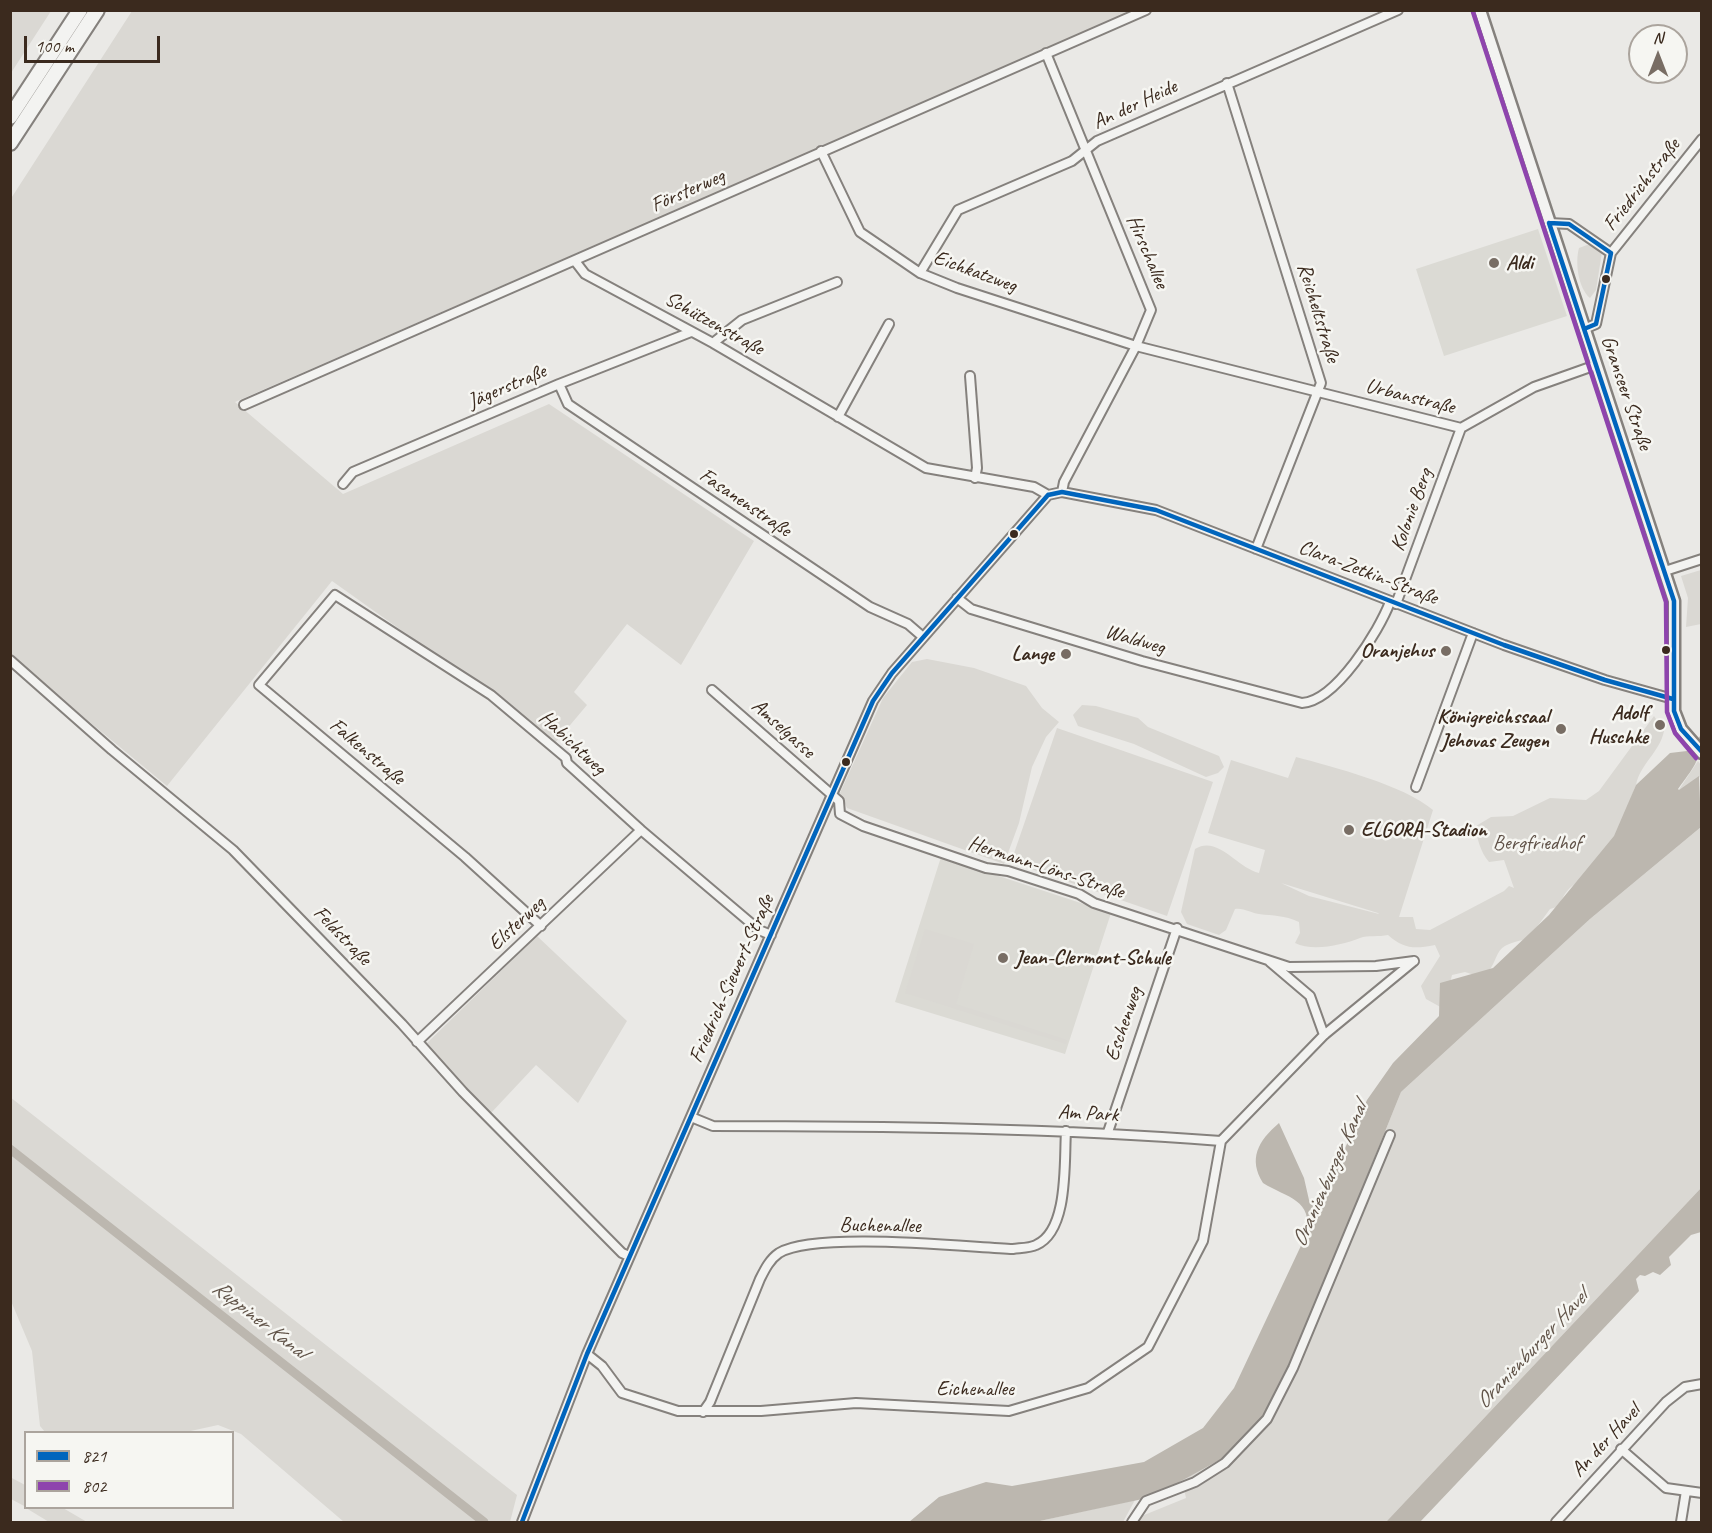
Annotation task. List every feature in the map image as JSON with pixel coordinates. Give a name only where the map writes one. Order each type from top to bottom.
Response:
[{"type":"highway","points":[[10,117],[80,10]]},
{"type":"highway","points":[[10,143],[97,10]]},
{"type":"main road","name":"Granseer Straße","points":[[1480,10],[1665,572],[1675,614],[1673,699],[1681,729],[1701,753]]},
{"type":"street","name":"Försterweg","points":[[244,405],[1146,10]]},
{"type":"street","name":"An der Heide","points":[[920,273],[958,210],[1072,161],[1097,141],[1398,10]]},
{"type":"street","name":"Hirschallee","points":[[1046,53],[1151,310],[1136,346],[1064,482],[1062,492]]},
{"type":"street","name":"Reicheltstraße","points":[[1227,83],[1321,383],[1256,549]]},
{"type":"street","name":"Friedrichstraße","points":[[1584,329],[1596,324],[1611,253],[1701,139]]},
{"type":"street","name":"Eichkatzweg","points":[[821,152],[860,232],[920,273],[957,288],[1136,346]]},
{"type":"street","name":"Friedrichstraße","points":[[1549,223],[1569,224],[1611,253]]},
{"type":"street","name":"Schützenstraße","points":[[575,261],[585,274],[713,343],[926,468],[1034,487],[1048,495]]},
{"type":"street","points":[[713,343],[742,320],[837,282]]},
{"type":"street","points":[[838,417],[890,324]]},
{"type":"street","name":"Jägerstraße","points":[[343,484],[353,472],[559,384],[691,332]]},
{"type":"street","name":"Urbanstraße","points":[[1136,346],[1461,428],[1534,387],[1596,365]]},
{"type":"street","points":[[970,376],[977,468],[975,478]]},
{"type":"street","name":"Fasanenstraße","points":[[559,384],[568,404],[870,608],[908,624],[923,637]]},
{"type":"street","name":"Kolonie Berg","points":[[1307,703],[1328,693],[1346,672],[1393,603],[1461,428]]},
{"type":"street","name":"Clara-Zetkin-Straße","points":[[1048,495],[1062,492],[1155,510],[1473,633],[1605,680],[1673,699]]},
{"type":"street","name":"Friedrich-Siewert-Straße","points":[[523,1522],[587,1354],[873,700],[892,673],[1048,495]]},
{"type":"street","points":[[1665,572],[1701,559]]},
{"type":"street","name":"Habichtweg","points":[[335,595],[491,695],[566,758],[567,763],[641,830],[759,930],[771,935]]},
{"type":"street","name":"Falkenstraße","points":[[335,595],[259,685],[465,857],[541,926]]},
{"type":"street","name":"Waldweg","points":[[957,598],[971,609],[1142,661],[1296,703],[1307,703]]},
{"type":"street","points":[[1416,787],[1473,633]]},
{"type":"street","name":"Feldstraße","points":[[10,660],[112,750],[234,850],[622,1253],[629,1256]]},
{"type":"street","name":"Amselgasse","points":[[712,690],[832,794]]},
{"type":"street","name":"Hermann-Löns-Straße","points":[[832,794],[839,801],[840,814],[863,826],[1267,959],[1301,968],[1414,961],[1324,1035],[1310,996],[1267,959]]},
{"type":"street","name":"Elsterweg","points":[[417,1042],[641,830]]},
{"type":"street","name":"Eschenweg","points":[[1108,1132],[1177,928]]},
{"type":"street","points":[[1221,1141],[1324,1035]]},
{"type":"street","name":"Am Park","points":[[691,1118],[713,1126],[974,1127],[1108,1132],[1221,1141]]},
{"type":"street","name":"Buchenallee","points":[[703,1412],[710,1402],[760,1279],[771,1260],[780,1252],[804,1244],[855,1242],[1013,1249],[1037,1245],[1051,1234],[1058,1218],[1066,1131]]},
{"type":"street","points":[[1132,1522],[1146,1502],[1196,1482],[1225,1463],[1267,1419],[1293,1368],[1390,1136]]},
{"type":"street","name":"Eichenallee","points":[[587,1354],[602,1366],[622,1393],[658,1406],[703,1412],[761,1411],[856,1403],[1009,1411],[1088,1388],[1148,1347],[1203,1241],[1221,1141]]},
{"type":"street","name":"An der Havel","points":[[1556,1522],[1666,1402],[1685,1387],[1701,1384]]},
{"type":"street","points":[[1622,1449],[1666,1488],[1701,1493]]},
{"type":"street","points":[[1681,1522],[1686,1491]]},
{"type":"shaded area","points":[[1538,229],[1567,316],[1444,356],[1416,269]]},
{"type":"shaded area","points":[[1701,735],[1698,758],[1678,789],[1699,776],[1701,827],[1590,919],[1401,1092],[1286,1377],[1260,1419],[1225,1457],[1152,1497],[1035,1522],[909,1522],[939,1497],[986,1482],[1012,1486],[1144,1462],[1203,1428],[1234,1388],[1306,1235],[1306,1214],[1302,1207],[1296,1201],[1263,1183],[1259,1174],[1256,1158],[1266,1137],[1279,1123],[1304,1178],[1309,1200],[1314,1204],[1320,1203],[1367,1100],[1393,1063],[1439,1016],[1440,983],[1493,968],[1549,915],[1614,836],[1636,785],[1670,753],[1687,751]]},
{"type":"shaded area","name":"Jean-Clermont-Schule","points":[[941,857],[1111,913],[1065,1054],[895,1002]]},
{"type":"shaded area","points":[[1701,1188],[1701,1232],[1691,1235],[1669,1257],[1671,1265],[1660,1275],[1653,1272],[1645,1276],[1640,1275],[1636,1279],[1639,1291],[1420,1522],[1386,1522]]},
{"type":"green space","points":[[10,11],[51,11],[11,73]]},
{"type":"green space","points":[[132,11],[1134,11],[235,402],[343,494],[549,404],[754,541],[681,665],[627,624],[574,692],[587,705],[555,743],[491,694],[332,581],[167,786],[11,657],[10,200]]},
{"type":"green space","points":[[1592,245],[1602,252],[1596,290],[1590,298],[1580,281],[1578,267],[1579,248]]},
{"type":"green space","points":[[1701,570],[1701,624],[1686,627],[1688,598],[1681,576]]},
{"type":"green space","points":[[927,659],[974,668],[1026,686],[1042,708],[1059,722],[1046,737],[1032,767],[1019,823],[1004,864],[847,808],[840,793],[883,698],[912,662]]},
{"type":"green space","points":[[1082,705],[1096,706],[1138,718],[1148,727],[1219,756],[1224,767],[1218,773],[1206,777],[1134,744],[1078,726],[1073,715]]},
{"type":"green space","name":"Bergfriedhof","points":[[1654,716],[1664,731],[1662,738],[1638,778],[1619,829],[1599,868],[1571,887],[1560,906],[1550,909],[1528,939],[1502,948],[1484,978],[1465,972],[1452,975],[1444,1009],[1426,999],[1421,986],[1440,956],[1435,945],[1410,947],[1388,935],[1363,937],[1327,947],[1302,946],[1295,943],[1300,933],[1299,922],[1289,918],[1235,909],[1226,930],[1219,935],[1187,924],[1181,912],[1195,849],[1212,846],[1220,849],[1259,873],[1265,850],[1208,833],[1231,760],[1288,778],[1296,757],[1387,785],[1433,810],[1399,917],[1413,917],[1416,929],[1430,930],[1504,891],[1509,886],[1514,888],[1504,860],[1489,862],[1486,858],[1480,845],[1476,826],[1491,817],[1513,816],[1550,798],[1586,800],[1599,791]],"holes":[[[1281,883],[1378,913],[1309,896]]]},
{"type":"green space","points":[[1057,728],[1213,782],[1167,916],[1011,862]]},
{"type":"green space","points":[[1698,761],[1701,765],[1701,783],[1700,777],[1678,791]]},
{"type":"green space","points":[[1701,827],[1701,1188],[1386,1522],[1127,1522],[1186,1498],[1182,1480],[1225,1457],[1286,1377],[1401,1092],[1590,919]]},
{"type":"green space","points":[[925,929],[974,944],[956,1004],[1067,1040],[1066,1044],[905,993]]},
{"type":"green space","points":[[537,936],[627,1021],[578,1103],[536,1065],[491,1113],[425,1045]]},
{"type":"green space","points":[[10,1097],[517,1495],[510,1522],[344,1522],[241,1434],[218,1425],[191,1431],[44,1431],[40,1426],[32,1351],[11,1301]]},
{"type":"green space","points":[[10,1477],[24,1484],[24,1506],[11,1499]]},
{"type":"green space","points":[[1135,1500],[1123,1522],[1035,1522]]},
{"type":"green space","points":[[28,1509],[65,1509],[87,1522],[49,1522]]},
{"type":"waterway","name":"Ruppiner Kanal","points":[[10,1149],[484,1522]]},
{"type":"transit line","name":"802","points":[[1473,12],[1666,602],[1667,712],[1675,733],[1696,758]]},
{"type":"transit line","name":"821","points":[[1549,223],[1674,601],[1674,711],[1681,729],[1702,752]]},
{"type":"transit line","name":"821","points":[[1549,223],[1569,224],[1611,253]]},
{"type":"transit line","name":"821","points":[[1584,329],[1596,324],[1611,253]]},
{"type":"transit line","name":"821","points":[[1048,495],[1062,492],[1156,510],[1504,645],[1605,680],[1673,699]]},
{"type":"transit line","name":"821","points":[[522,1522],[587,1354],[873,701],[892,673],[1048,495]]},
{"type":"place","name":"Aldi","points":[[1494,263]]},
{"type":"place","name":"Oranjehus","points":[[1446,651]]},
{"type":"place","name":"Lange","points":[[1066,654]]},
{"type":"place","name":"Adolf Huschke","points":[[1660,725]]},
{"type":"place","name":"Königreichssaal Jehovas Zeugen","points":[[1561,729]]},
{"type":"place","name":"ELGORA-Stadion","points":[[1349,830]]},
{"type":"place","name":"Jean-Clermont-Schule","points":[[1003,958]]},
{"type":"water label","name":"Oranienburger Kanal","points":[[1330,1175]]},
{"type":"water label","name":"Oranienburger Havel","points":[[1532,1350]]}]
